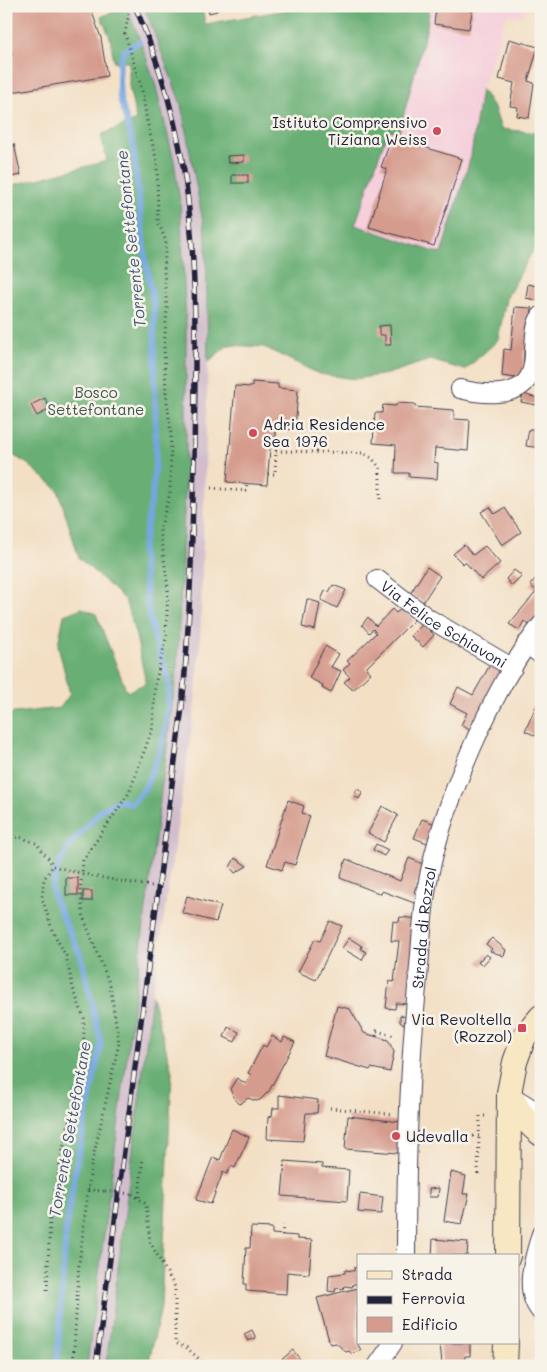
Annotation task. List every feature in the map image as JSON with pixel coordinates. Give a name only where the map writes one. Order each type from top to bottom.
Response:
[{"type":"main road","points":[[508,1254],[509,1093],[515,1062],[524,1037],[541,1017]]},
{"type":"main road","points":[[509,1093],[516,1109],[526,1122],[541,1134]]},
{"type":"main road","points":[[505,1366],[506,1344]]},
{"type":"street","points":[[460,389],[480,394],[518,388],[529,377],[534,356],[537,321],[541,316]]},
{"type":"street","name":"Via Felice Schiavoni","points":[[377,579],[428,618],[513,668]]},
{"type":"street","name":"Strada di Rozzol","points":[[406,1254],[409,1082],[426,895],[440,835],[475,742],[526,644],[541,625]]},
{"type":"street","points":[[526,644],[541,655]]},
{"type":"street","points":[[509,1093],[521,1103],[541,1114]]},
{"type":"street","points":[[541,1234],[535,1255],[531,1283],[535,1306],[541,1312]]},
{"type":"street","points":[[377,1366],[392,1344]]},
{"type":"path","points":[[73,1366],[79,1264],[88,1190],[119,1043],[110,985],[84,919],[80,890],[84,860],[129,793],[153,727],[154,685],[166,638],[168,588],[160,530],[170,494],[171,435],[166,392],[164,348],[167,308],[164,271],[166,241],[158,222],[157,162],[142,90],[125,34],[130,6]]},
{"type":"path","points":[[268,474],[274,474],[276,451],[362,453],[372,458],[380,468],[380,500]]},
{"type":"path","points":[[211,488],[246,491],[247,483]]},
{"type":"path","points":[[6,837],[20,837],[38,844],[41,851],[49,857],[53,866]]},
{"type":"path","points":[[53,866],[82,875],[159,887]]},
{"type":"path","points":[[47,1290],[50,1219],[66,1133],[79,1088],[84,1051],[84,1018],[73,988],[66,956],[52,930],[42,897],[44,879],[53,866]]},
{"type":"path","points":[[330,1108],[409,1115]]},
{"type":"path","points":[[478,1174],[480,1116],[486,1116]]},
{"type":"path","points":[[409,1140],[430,1140],[430,1136],[479,1136]]},
{"type":"path","points":[[139,1197],[143,1157]]},
{"type":"path","points":[[88,1190],[132,1194],[139,1197],[146,1204],[150,1242],[174,1287],[175,1342],[186,1348],[207,1366]]},
{"type":"path","points":[[282,1235],[283,1225]]},
{"type":"path","points":[[536,1338],[537,1366]]},
{"type":"shaded area","points":[[126,6],[144,6],[181,104],[206,238],[208,362],[200,645],[194,713],[152,996],[106,1366],[87,1366],[177,668],[186,469],[186,323],[180,202],[174,161],[137,32]]},
{"type":"shaded area","name":"Istituto Comprensivo Tiziana Weiss","points":[[430,6],[527,6],[523,16],[506,15],[495,53],[481,89],[471,156],[441,254],[355,225],[388,130],[399,132],[427,27]]},
{"type":"green space","points":[[144,6],[202,6],[205,24],[310,6],[430,6],[427,27],[399,132],[388,130],[355,225],[441,254],[471,156],[481,89],[494,108],[501,129],[539,133],[541,236],[506,299],[498,340],[465,370],[430,360],[387,374],[355,379],[319,374],[264,347],[228,345],[208,362],[206,238],[181,104]]},
{"type":"green space","name":"Bosco Settefontane","points":[[126,7],[155,83],[174,161],[180,202],[186,323],[186,469],[177,668],[87,1366],[6,1366],[6,714],[60,708],[70,694],[58,645],[64,615],[82,608],[96,614],[127,692],[146,683],[136,636],[125,600],[79,558],[58,490],[28,464],[11,454],[6,457],[6,187],[107,161],[101,135],[136,120],[129,86],[129,62],[114,62],[110,37],[101,17]]},
{"type":"green space","points":[[152,996],[172,1072],[161,1307],[148,1366],[106,1366]]},
{"type":"building","points":[[6,6],[90,6],[101,38],[107,76],[6,93],[6,56],[12,55],[6,22]]},
{"type":"building","points":[[208,6],[216,6],[217,11],[209,13]]},
{"type":"building","points":[[441,6],[473,6],[469,29],[434,24],[436,9],[441,10]]},
{"type":"building","points":[[509,39],[538,47],[528,81],[534,83],[529,118],[517,116],[518,107],[510,106],[514,83],[499,79]]},
{"type":"building","points":[[392,137],[462,159],[434,246],[369,227],[387,169],[381,167]]},
{"type":"building","points":[[14,144],[21,175],[6,178],[6,146]]},
{"type":"building","points":[[244,155],[244,162],[228,163],[227,156]]},
{"type":"building","points":[[232,175],[248,175],[248,183],[232,183]]},
{"type":"building","points":[[528,284],[541,287],[541,301],[526,298]]},
{"type":"building","points":[[515,307],[532,308],[529,351],[524,351],[523,379],[502,376],[504,349],[511,350]]},
{"type":"building","points":[[390,325],[391,345],[385,345],[385,335],[379,335],[379,326]]},
{"type":"building","name":"Adria Residence Sea 1976","points":[[252,382],[278,384],[278,388],[298,390],[295,430],[276,428],[276,437],[271,437],[267,485],[227,482],[235,386],[252,387]]},
{"type":"building","points":[[523,394],[541,399],[541,406],[521,402]]},
{"type":"building","points":[[45,398],[50,409],[37,416],[31,405]]},
{"type":"building","name":"Adria Residence Sea 1976","points":[[397,403],[415,404],[415,407],[454,410],[454,419],[470,420],[468,451],[435,448],[434,462],[438,463],[437,479],[409,477],[409,473],[395,473],[396,445],[373,443],[375,413],[382,413],[383,405],[396,406]]},
{"type":"building","points":[[536,421],[541,422],[541,448],[526,446],[529,429],[534,429]]},
{"type":"building","points":[[490,507],[495,514],[505,508],[521,532],[502,545],[481,512]]},
{"type":"building","points":[[464,545],[473,555],[485,546],[500,563],[481,580],[465,562],[463,564],[453,554]]},
{"type":"building","points":[[427,567],[440,576],[423,602],[410,594]]},
{"type":"building","points":[[514,570],[522,576],[512,586],[506,579]]},
{"type":"building","points":[[537,577],[541,580],[541,614],[530,626],[524,621],[519,630],[509,624],[537,591],[530,585]]},
{"type":"building","points":[[333,585],[346,590],[337,608],[321,600],[325,591],[329,592]]},
{"type":"building","points":[[307,599],[320,603],[315,630],[302,627]]},
{"type":"building","points":[[402,608],[414,620],[366,668],[371,673],[353,690],[344,682],[350,677],[343,670],[350,663],[347,661],[376,633],[373,629],[369,633],[362,625],[368,617],[376,626],[392,609],[396,613]]},
{"type":"building","points":[[423,624],[434,635],[423,647],[411,636]]},
{"type":"building","points":[[325,646],[339,654],[331,667],[341,671],[331,693],[322,688],[323,685],[309,678]]},
{"type":"building","points":[[491,663],[506,670],[475,733],[461,725],[467,713],[450,704],[458,687],[473,695]]},
{"type":"building","points":[[541,695],[541,738],[525,731]]},
{"type":"building","points":[[357,789],[363,792],[359,799],[354,795]]},
{"type":"building","points":[[288,800],[304,806],[302,813],[310,816],[295,865],[285,862],[282,870],[267,865]]},
{"type":"building","points":[[382,806],[398,815],[384,842],[368,833]]},
{"type":"building","points":[[422,819],[438,825],[430,844],[414,838]]},
{"type":"building","points":[[376,844],[388,850],[384,856],[373,850]]},
{"type":"building","points":[[235,858],[247,866],[235,873],[230,867]]},
{"type":"building","points":[[409,858],[425,865],[414,892],[421,895],[417,904],[382,891],[381,894],[340,878],[346,859],[400,881]]},
{"type":"building","points":[[66,878],[78,878],[78,895],[66,895]]},
{"type":"building","points":[[83,891],[92,891],[92,901],[83,901]]},
{"type":"building","points":[[187,896],[221,906],[216,922],[182,913]]},
{"type":"building","points":[[400,917],[419,919],[408,1004],[396,1003],[395,1009],[386,1008],[389,981],[394,982],[399,941],[391,941],[393,921],[399,922]]},
{"type":"building","points":[[330,921],[342,926],[316,980],[298,972],[315,939],[320,941]]},
{"type":"building","points":[[349,938],[362,946],[361,949],[366,952],[362,960],[342,948]]},
{"type":"building","points":[[492,938],[506,950],[504,956],[490,951],[492,949],[486,944]]},
{"type":"building","points":[[486,954],[490,957],[482,966],[478,962]]},
{"type":"building","points":[[337,1006],[350,1009],[364,1033],[388,1040],[394,1052],[390,1072],[371,1068],[370,1070],[324,1056]]},
{"type":"building","points":[[400,1015],[411,1019],[409,1029],[400,1022]]},
{"type":"building","points":[[228,1027],[239,1032],[235,1042],[224,1037]]},
{"type":"building","points":[[272,1036],[282,1042],[284,1037],[295,1042],[269,1091],[260,1100],[256,1101],[248,1098],[240,1104],[235,1100],[230,1089],[237,1078],[246,1084],[251,1075],[248,1073],[263,1045],[266,1047]]},
{"type":"building","points":[[279,1095],[318,1100],[317,1113],[306,1113],[303,1141],[267,1139],[268,1117],[272,1116],[273,1108],[279,1108]]},
{"type":"building","points":[[348,1116],[401,1122],[398,1153],[345,1149]]},
{"type":"building","points":[[232,1129],[249,1137],[235,1168],[231,1166],[227,1174],[223,1172],[211,1204],[196,1200],[213,1157],[220,1160]]},
{"type":"building","points":[[285,1161],[322,1164],[322,1168],[349,1170],[347,1201],[282,1196]]},
{"type":"building","points":[[451,1172],[466,1176],[463,1194],[469,1194],[462,1224],[444,1221]]},
{"type":"building","points":[[439,1188],[438,1197],[429,1197],[429,1189]]},
{"type":"building","points":[[360,1194],[383,1197],[381,1214],[358,1212]]},
{"type":"building","points":[[251,1227],[272,1228],[272,1234],[297,1236],[297,1239],[312,1240],[309,1274],[287,1272],[286,1294],[246,1291],[246,1284],[244,1284],[246,1248],[250,1248]]},
{"type":"building","points":[[433,1239],[468,1242],[467,1254],[432,1254]]},
{"type":"building","points":[[355,1267],[357,1268],[357,1284],[353,1284],[352,1287],[344,1286],[343,1289],[336,1288],[335,1292],[328,1291],[329,1275],[345,1273],[345,1270],[354,1271]]},
{"type":"building","points":[[357,1288],[357,1344],[361,1350],[352,1354],[349,1351],[346,1352],[336,1343],[330,1344],[317,1298]]},
{"type":"building","points":[[252,1330],[256,1338],[248,1341],[244,1334]]},
{"type":"building","points":[[440,1344],[470,1344],[470,1356],[465,1356],[464,1365],[442,1364]]},
{"type":"building","points":[[293,1350],[305,1366],[274,1366]]},
{"type":"building","points":[[196,1360],[203,1366],[192,1366]]},
{"type":"building","points":[[245,1361],[249,1366],[239,1366]]},
{"type":"waterway","name":"Torrente Settefontane","points":[[57,1366],[66,1227],[77,1161],[101,1043],[81,956],[55,901],[52,888],[59,863],[70,845],[102,809],[121,800],[131,804],[145,788],[160,751],[166,724],[169,690],[168,678],[155,640],[148,611],[142,552],[152,496],[156,454],[154,306],[145,258],[133,144],[120,98],[119,81],[120,61],[124,51],[139,42]]},
{"type":"railway","points":[[96,1366],[182,707],[189,615],[194,461],[195,326],[193,259],[187,192],[174,121],[153,51],[135,6]]},
{"type":"place","name":"Istituto Comprensivo Tiziana Weiss","points":[[437,131]]},
{"type":"place","name":"Adria Residence Sea 1976","points":[[253,433]]},
{"type":"place","name":"Via Revoltella (Rozzol)","points":[[522,1028]]},
{"type":"place","name":"Udevalla","points":[[396,1136]]}]
